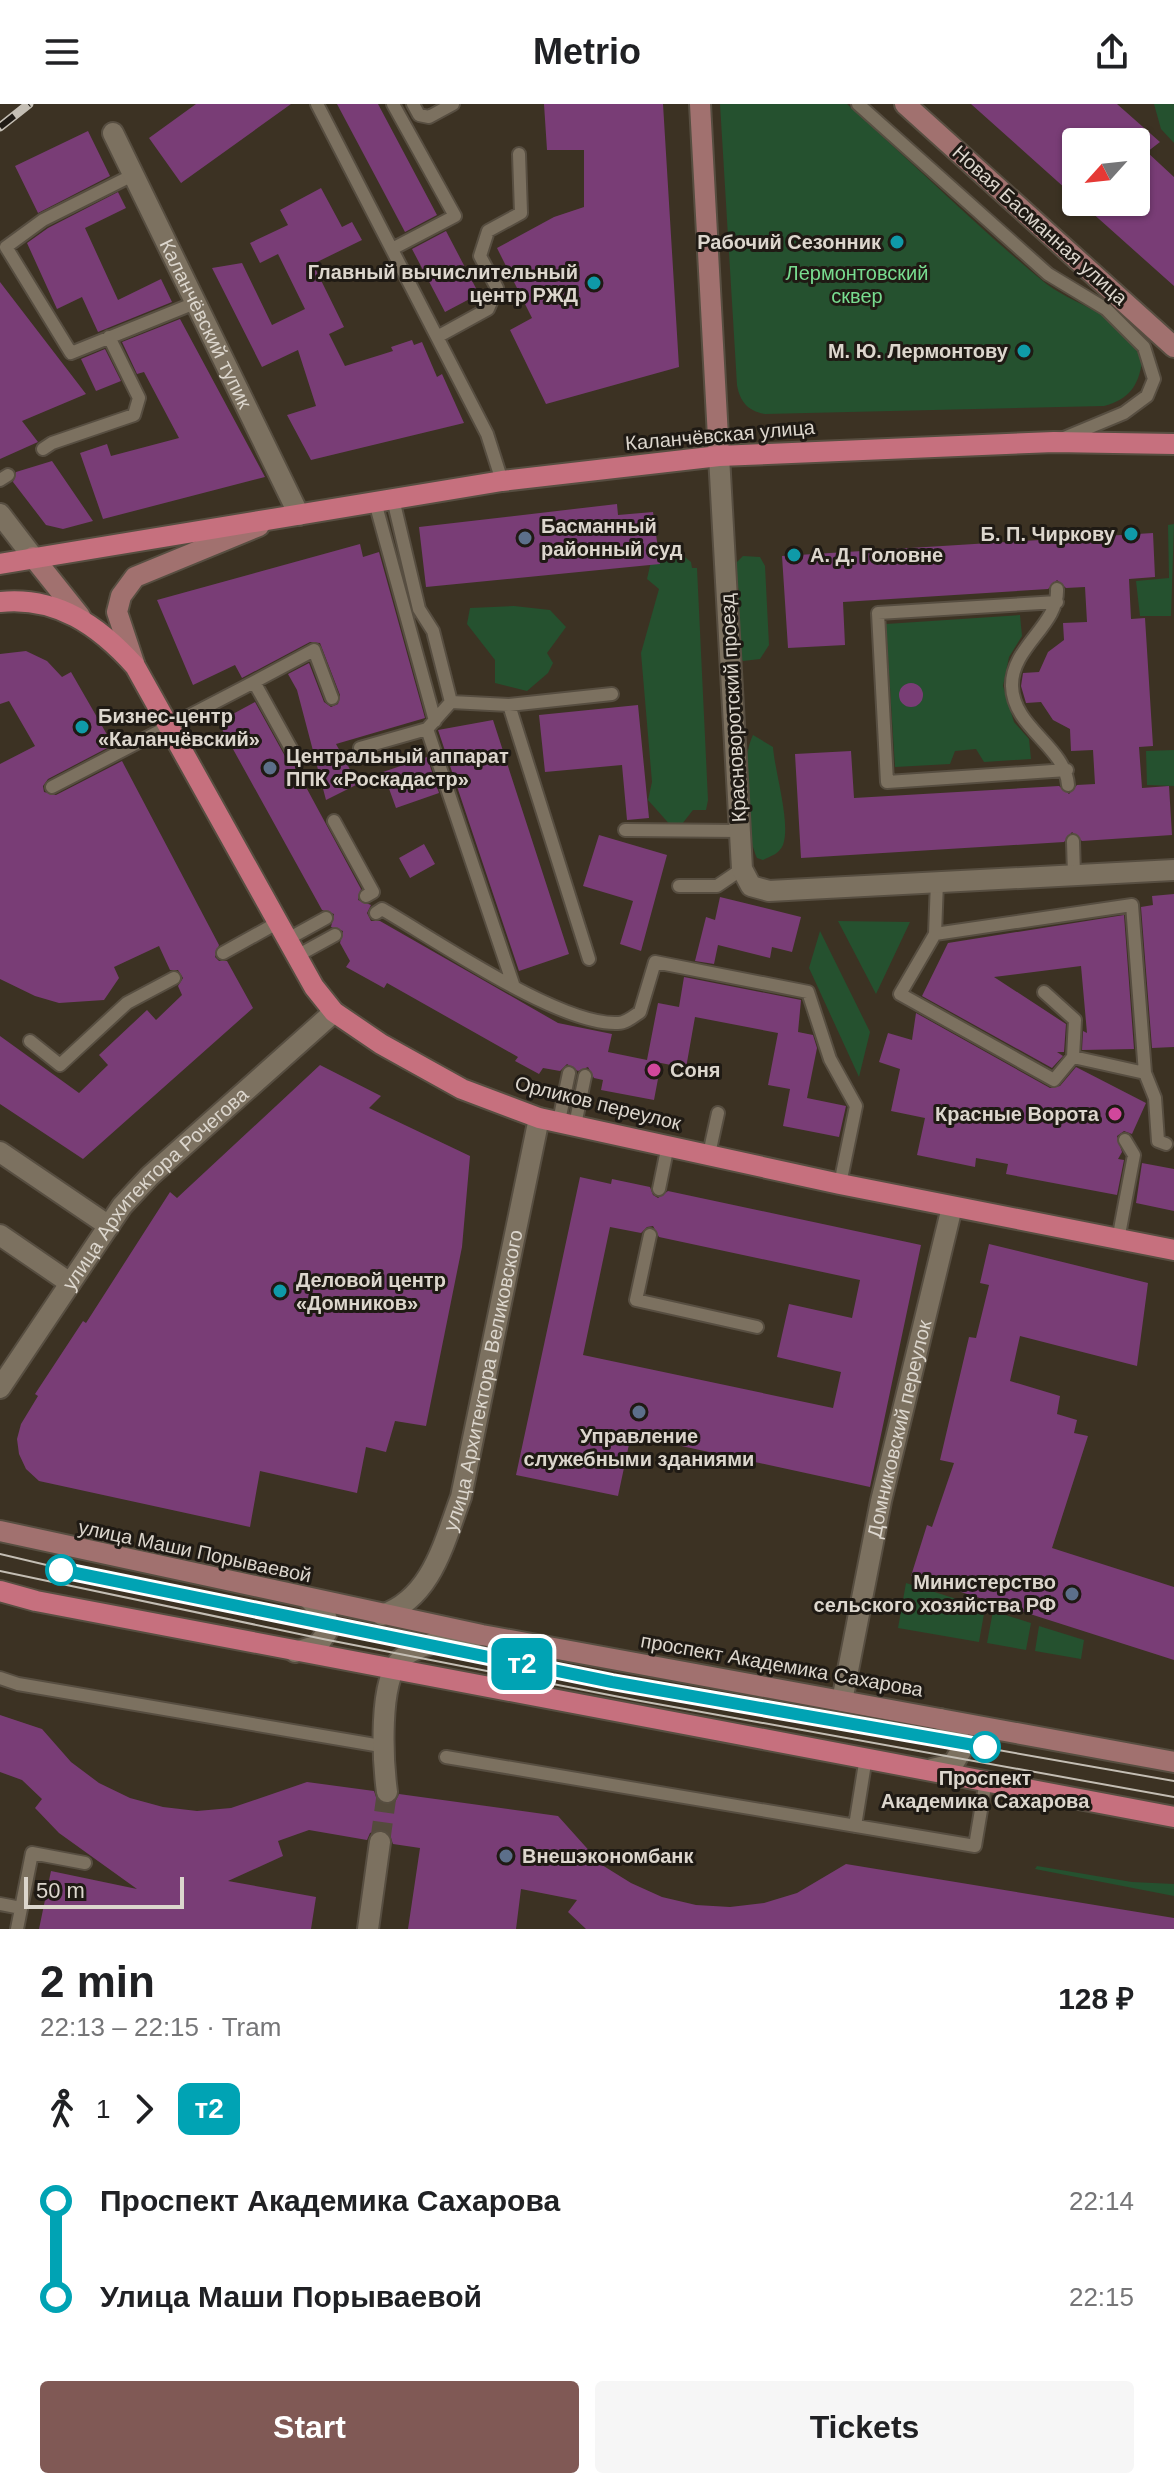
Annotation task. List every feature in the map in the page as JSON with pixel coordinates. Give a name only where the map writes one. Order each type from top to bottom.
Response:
[{"type":"main road","name":"Красноворотский проезд","points":[[700,104],[719,456]]},
{"type":"main road","name":"Новая Басманная улица","points":[[905,104],[1174,347]]},
{"type":"main road","name":"Каланчёвская улица","points":[[0,564],[502,481],[719,456],[1054,442],[1174,444]]},
{"type":"main road","name":"Каланчёвская улица","points":[[135,666],[117,612],[121,596],[135,577],[274,520]]},
{"type":"main road","name":"Орликов переулок","points":[[33,557],[80,616],[113,642],[135,666],[286,940],[334,1012],[381,1044],[462,1089],[558,1121],[840,1184],[1174,1250]]},
{"type":"main road","points":[[0,602],[43,605],[80,616]]},
{"type":"main road","name":"улица Маши Порываевой","points":[[0,1531],[382,1615]]},
{"type":"main road","points":[[0,1591],[36,1601],[392,1671],[932,1769],[1174,1817]]},
{"type":"main road","name":"проспект Академика Сахарова","points":[[382,1615],[1174,1762]]},
{"type":"street","name":"Каланчёвский тупик","points":[[113,133],[299,515]]},
{"type":"street","name":"Красноворотский проезд","points":[[719,456],[742,869]]},
{"type":"street","points":[[0,514],[33,557]]},
{"type":"street","points":[[742,869],[751,886],[769,891],[1174,870]]},
{"type":"street","name":"улица Архитектора Рочегова","points":[[0,1388],[6,1364],[150,1176],[334,1012]]},
{"type":"street","name":"улица Архитектора Великовского","points":[[382,1615],[409,1602],[423,1586],[438,1558],[461,1497],[558,1121]]},
{"type":"street","points":[[0,1152],[109,1226]]},
{"type":"street","name":"Домниковский переулок","points":[[842,1701],[881,1501],[952,1207]]},
{"type":"street","points":[[0,1235],[70,1283]]},
{"type":"street","points":[[295,1652],[318,1645],[327,1632],[326,1616],[309,1599]]},
{"type":"street","points":[[387,1792],[381,1746],[392,1671],[399,1661],[419,1650],[455,1638],[482,1635]]},
{"type":"street","points":[[932,1769],[947,1767],[961,1751],[957,1729],[939,1718]]},
{"type":"street","points":[[368,1929],[380,1842]]},
{"type":"lane","points":[[317,104],[487,434],[502,481]]},
{"type":"lane","points":[[392,249],[455,216],[393,104]]},
{"type":"lane","points":[[413,104],[419,115],[429,117],[453,104]]},
{"type":"lane","points":[[858,104],[1048,274],[1106,309],[1144,347],[1154,368],[1153,386],[1147,396],[1124,413],[1054,442]]},
{"type":"lane","points":[[437,337],[488,309],[497,288],[480,256],[488,231],[521,213],[519,154]]},
{"type":"lane","points":[[133,175],[43,220],[6,247],[71,353],[195,303]]},
{"type":"lane","points":[[43,449],[52,443],[134,415],[139,398],[109,337]]},
{"type":"lane","points":[[384,500],[419,609],[433,631],[451,702]]},
{"type":"lane","points":[[384,500],[431,725],[513,984]]},
{"type":"lane","points":[[1067,770],[887,782],[878,613],[1057,595],[1016,661],[1012,689],[1020,714],[1067,770],[1068,785]]},
{"type":"lane","points":[[52,787],[314,650],[332,698]]},
{"type":"lane","points":[[254,682],[294,754]]},
{"type":"lane","points":[[451,702],[509,705],[612,694]]},
{"type":"lane","points":[[360,748],[431,725],[451,702]]},
{"type":"lane","points":[[509,705],[589,959]]},
{"type":"lane","points":[[334,821],[373,892],[366,896]]},
{"type":"lane","points":[[625,830],[740,831]]},
{"type":"lane","points":[[1073,841],[1074,875]]},
{"type":"lane","points":[[679,886],[717,886],[742,869]]},
{"type":"lane","points":[[937,882],[935,934],[900,994],[1054,1080],[1073,1057],[1075,1020],[1044,992]]},
{"type":"lane","points":[[935,934],[1132,905],[1145,1073],[1155,1098],[1158,1141],[1166,1144]]},
{"type":"lane","points":[[376,913],[382,909],[579,1022],[596,1025],[621,1023],[640,1012],[655,962],[808,992],[830,1059],[856,1106],[840,1184]]},
{"type":"lane","points":[[286,940],[326,918]]},
{"type":"lane","points":[[223,953],[286,940],[335,935]]},
{"type":"lane","points":[[30,1041],[60,1065],[127,1003],[174,978]]},
{"type":"lane","points":[[1073,1057],[1145,1073]]},
{"type":"lane","points":[[558,1121],[569,1073]]},
{"type":"lane","points":[[558,1121],[585,1076]]},
{"type":"lane","points":[[709,1154],[718,1113]]},
{"type":"lane","points":[[1118,1240],[1134,1155],[1125,1140]]},
{"type":"lane","points":[[659,1189],[668,1145]]},
{"type":"lane","points":[[650,1235],[636,1300],[757,1327]]},
{"type":"lane","points":[[0,1678],[18,1684],[381,1746]]},
{"type":"lane","points":[[446,1757],[975,1846],[986,1780]]},
{"type":"lane","points":[[855,1826],[866,1757]]},
{"type":"lane","points":[[17,1929],[32,1853],[85,1863]]},
{"type":"lane","points":[[0,1904],[21,1908]]},
{"type":"green space","name":"Лермонтовский сквер","points":[[720,104],[847,104],[1044,282],[1112,321],[1123,332],[1142,362],[1131,391],[1120,400],[1104,406],[765,414],[749,408],[740,396],[737,385]]},
{"type":"green space","points":[[1154,104],[1174,104],[1174,143],[1161,129]]},
{"type":"green space","points":[[1174,524],[1171,616],[1140,616],[1136,581],[1169,578],[1168,525]]},
{"type":"green space","points":[[675,549],[691,562],[692,568],[697,568],[708,800],[706,810],[693,810],[682,824],[672,827],[648,800],[652,782],[641,653],[659,589],[647,579],[652,557]]},
{"type":"green space","points":[[743,556],[760,557],[765,566],[769,645],[760,659],[743,661],[737,652],[739,590],[734,577],[735,564]]},
{"type":"green space","points":[[514,606],[550,610],[566,627],[547,653],[553,663],[548,673],[527,691],[495,683],[495,660],[467,624],[470,608]]},
{"type":"green space","points":[[1020,615],[1022,636],[1009,657],[1003,686],[1014,722],[1029,739],[1031,759],[984,762],[976,749],[955,751],[950,764],[895,767],[886,624]]},
{"type":"green space","points":[[753,735],[773,747],[785,824],[783,845],[763,860],[757,858],[753,846],[745,796],[746,762]]},
{"type":"green space","points":[[1174,750],[1174,786],[1147,785],[1146,751]]},
{"type":"green space","points":[[838,921],[910,922],[876,994]]},
{"type":"green space","points":[[820,931],[870,1032],[859,1077],[809,968]]},
{"type":"green space","points":[[906,1583],[985,1608],[979,1642],[898,1628]]},
{"type":"green space","points":[[993,1611],[1031,1623],[1026,1650],[987,1643]]},
{"type":"green space","points":[[1039,1626],[1084,1640],[1081,1659],[1035,1651]]},
{"type":"green space","points":[[1037,1866],[1132,1882],[1174,1884],[1174,1896],[1035,1869]]},
{"type":"building","points":[[196,104],[291,104],[181,183],[149,138]]},
{"type":"building","points":[[337,104],[378,104],[437,215],[405,232]]},
{"type":"building","name":"Главный вычислительный центр РЖД","points":[[544,104],[663,104],[679,367],[546,404],[510,330],[532,318],[497,248],[554,217],[584,207],[584,150],[547,150]]},
{"type":"building","points":[[971,104],[1117,104],[1144,128],[1062,128],[1062,185]]},
{"type":"building","points":[[88,131],[110,176],[38,213],[15,166]]},
{"type":"building","points":[[1150,133],[1160,142],[1150,150]]},
{"type":"building","points":[[1150,155],[1174,177],[1174,286],[1096,216],[1150,216]]},
{"type":"building","points":[[321,188],[342,227],[352,222],[362,240],[313,264],[344,327],[329,334],[345,366],[393,351],[391,347],[412,340],[414,345],[422,342],[437,377],[442,374],[464,423],[311,460],[287,415],[316,406],[298,350],[262,367],[212,268],[242,263],[272,325],[305,309],[278,254],[260,263],[250,243],[288,225],[280,210]]},
{"type":"building","points":[[118,192],[126,208],[85,228],[118,300],[161,279],[172,302],[98,332],[82,297],[57,309],[27,243],[48,228]]},
{"type":"building","points":[[446,231],[479,294],[445,312],[412,249]]},
{"type":"building","points":[[0,282],[86,394],[22,421],[38,442],[0,459]]},
{"type":"building","points":[[180,319],[265,477],[103,519],[80,453],[107,444],[111,456],[179,438],[144,372],[137,374],[122,342]]},
{"type":"building","points":[[105,349],[121,381],[96,391],[81,359]]},
{"type":"building","points":[[52,461],[93,521],[63,529],[46,525],[13,482],[16,472]]},
{"type":"building","points":[[617,504],[618,515],[653,512],[660,564],[426,587],[419,527]]},
{"type":"building","points":[[1153,533],[1155,577],[1129,579],[1131,619],[1145,618],[1153,746],[1139,747],[1142,788],[1169,786],[1172,835],[1082,841],[1072,832],[1064,842],[801,858],[795,754],[851,751],[854,798],[1059,786],[1069,794],[1077,785],[1095,784],[1093,750],[1071,751],[1070,729],[1053,720],[1041,702],[1026,703],[1021,686],[1023,673],[1039,672],[1048,652],[1064,640],[1063,623],[1087,622],[1085,587],[1066,588],[1057,580],[1048,589],[843,602],[845,645],[788,648],[782,556]]},
{"type":"building","points":[[360,544],[363,557],[379,552],[425,718],[336,744],[358,784],[326,800],[297,690],[288,674],[309,663],[324,702],[331,707],[338,704],[340,695],[320,643],[310,642],[242,678],[235,665],[193,685],[157,600]]},
{"type":"building","points":[[26,651],[47,661],[62,677],[71,672],[113,745],[48,779],[43,786],[44,792],[56,795],[122,761],[219,945],[215,957],[219,961],[227,961],[253,1008],[83,1159],[0,1104],[0,1036],[79,1093],[108,1065],[99,1055],[147,1010],[156,1020],[182,995],[178,986],[183,978],[178,970],[170,970],[159,946],[114,967],[119,978],[104,1000],[59,1003],[35,996],[0,979],[0,764],[35,746],[9,701],[0,704],[0,654]]},
{"type":"building","points":[[911,683],[920,686],[923,695],[920,704],[911,707],[902,704],[899,695],[902,686]]},
{"type":"building","points":[[255,702],[286,758],[293,763],[361,889],[358,900],[371,905],[367,913],[371,921],[380,921],[558,1023],[612,1034],[608,1052],[647,1060],[658,1003],[679,1007],[684,977],[801,1000],[798,1032],[813,1035],[817,1048],[807,1098],[846,1106],[839,1137],[783,1126],[790,1089],[768,1085],[778,1033],[695,1017],[686,1068],[661,1063],[654,1100],[601,1090],[603,1080],[594,1078],[588,1067],[578,1071],[567,1064],[560,1071],[543,1068],[539,1074],[515,1061],[518,1057],[387,983],[384,988],[346,967],[350,961],[340,943],[343,931],[331,927],[334,914],[322,910],[218,722]]},
{"type":"building","points":[[638,705],[649,818],[627,820],[622,765],[545,772],[539,715]]},
{"type":"building","points":[[493,720],[569,954],[519,971],[438,730]]},
{"type":"building","points":[[427,757],[439,793],[396,808],[383,772]]},
{"type":"building","points":[[599,835],[667,855],[641,951],[620,944],[633,901],[583,886]]},
{"type":"building","points":[[424,844],[435,864],[410,878],[399,858]]},
{"type":"building","points":[[1174,894],[1174,1047],[1152,1048],[1141,907],[1153,905],[1152,896]]},
{"type":"building","points":[[720,897],[801,917],[792,952],[772,947],[770,958],[718,945],[714,964],[695,961],[706,917],[715,920]]},
{"type":"building","points":[[1124,915],[1134,1049],[1082,1050],[1083,1031],[1087,1033],[1081,966],[994,977],[1066,1024],[1064,1052],[1057,1052],[1063,1056],[1052,1068],[922,996],[948,943]]},
{"type":"building","points":[[916,1013],[1050,1088],[1060,1086],[1076,1067],[1146,1103],[1132,1134],[1124,1131],[1117,1136],[1122,1152],[1118,1159],[1124,1160],[1117,1195],[1006,1174],[1008,1164],[976,1158],[975,1167],[917,1155],[925,1118],[891,1111],[900,1069],[879,1062],[888,1033],[912,1040]]},
{"type":"building","name":"Деловой центр «Домников»","points":[[320,1065],[381,1096],[369,1108],[470,1156],[462,1247],[426,1426],[395,1421],[386,1452],[366,1447],[357,1493],[260,1471],[250,1527],[39,1481],[26,1469],[19,1454],[17,1439],[21,1424],[38,1396],[35,1394],[83,1321],[86,1323],[170,1192],[177,1198]]},
{"type":"building","points":[[1142,1163],[1174,1169],[1174,1211],[1136,1203]]},
{"type":"building","points":[[580,1177],[611,1184],[612,1179],[650,1187],[658,1198],[668,1191],[921,1245],[870,1487],[631,1435],[618,1496],[516,1475]],"holes":[[[653,1226],[659,1237],[860,1280],[852,1318],[789,1304],[777,1357],[841,1372],[833,1408],[583,1355],[610,1227],[641,1233]]]},
{"type":"building","points":[[989,1244],[1148,1283],[1137,1366],[1020,1336],[1010,1381],[1060,1396],[1057,1414],[1077,1420],[1074,1433],[1088,1436],[1052,1548],[1174,1587],[1174,1660],[911,1576],[927,1525],[932,1527],[954,1463],[940,1460],[969,1337],[976,1338],[989,1285],[980,1283]]},
{"type":"building","points":[[0,1715],[42,1729],[71,1762],[99,1783],[130,1798],[163,1807],[197,1811],[231,1808],[307,1782],[374,1791],[377,1800],[388,1805],[395,1802],[399,1794],[558,1816],[602,1865],[662,1897],[696,1905],[730,1907],[764,1903],[797,1893],[846,1864],[1174,1918],[1174,1929],[586,1929],[568,1912],[577,1900],[521,1889],[516,1929],[408,1929],[420,1848],[393,1844],[389,1832],[381,1829],[370,1833],[367,1840],[309,1830],[278,1841],[283,1856],[228,1881],[316,1897],[311,1929],[39,1929],[51,1871],[137,1889],[59,1833],[35,1808],[42,1799],[22,1780],[0,1772]]},
{"type":"tunnel","points":[[380,1842],[387,1792]]},
{"type":"tram line","points":[[0,1554],[131,1585],[612,1682],[1174,1781]]},
{"type":"tram line","name":"т2","points":[[61,1570],[612,1682],[985,1747]]},
{"type":"tram line","points":[[0,1571],[635,1700],[1174,1797]]},
{"type":"railway","points":[[0,127],[29,104]]},
{"type":"place","name":"Рабочий Сезонник","points":[[897,242]]},
{"type":"place","name":"Главный вычислительный центр РЖД","points":[[594,283]]},
{"type":"place","name":"М. Ю. Лермонтову","points":[[1024,351]]},
{"type":"place","name":"Б. П. Чиркову","points":[[1131,534]]},
{"type":"place","name":"Басманный районный суд","points":[[525,538]]},
{"type":"place","name":"А. Д. Головне","points":[[794,555]]},
{"type":"place","name":"Бизнес-центр «Каланчёвский»","points":[[82,727]]},
{"type":"place","name":"Центральный аппарат ППК «Роскадастр»","points":[[270,768]]},
{"type":"place","name":"Соня","points":[[654,1070]]},
{"type":"place","name":"Красные Ворота","points":[[1115,1114]]},
{"type":"place","name":"Деловой центр «Домников»","points":[[280,1291]]},
{"type":"place","name":"Управление служебными зданиями","points":[[639,1412]]},
{"type":"place","name":"Министерство сельского хозяйства РФ","points":[[1072,1594]]},
{"type":"place","name":"Проспект Академика Сахарова","points":[[985,1747]]},
{"type":"place","name":"Внешэкономбанк","points":[[506,1856]]}]
